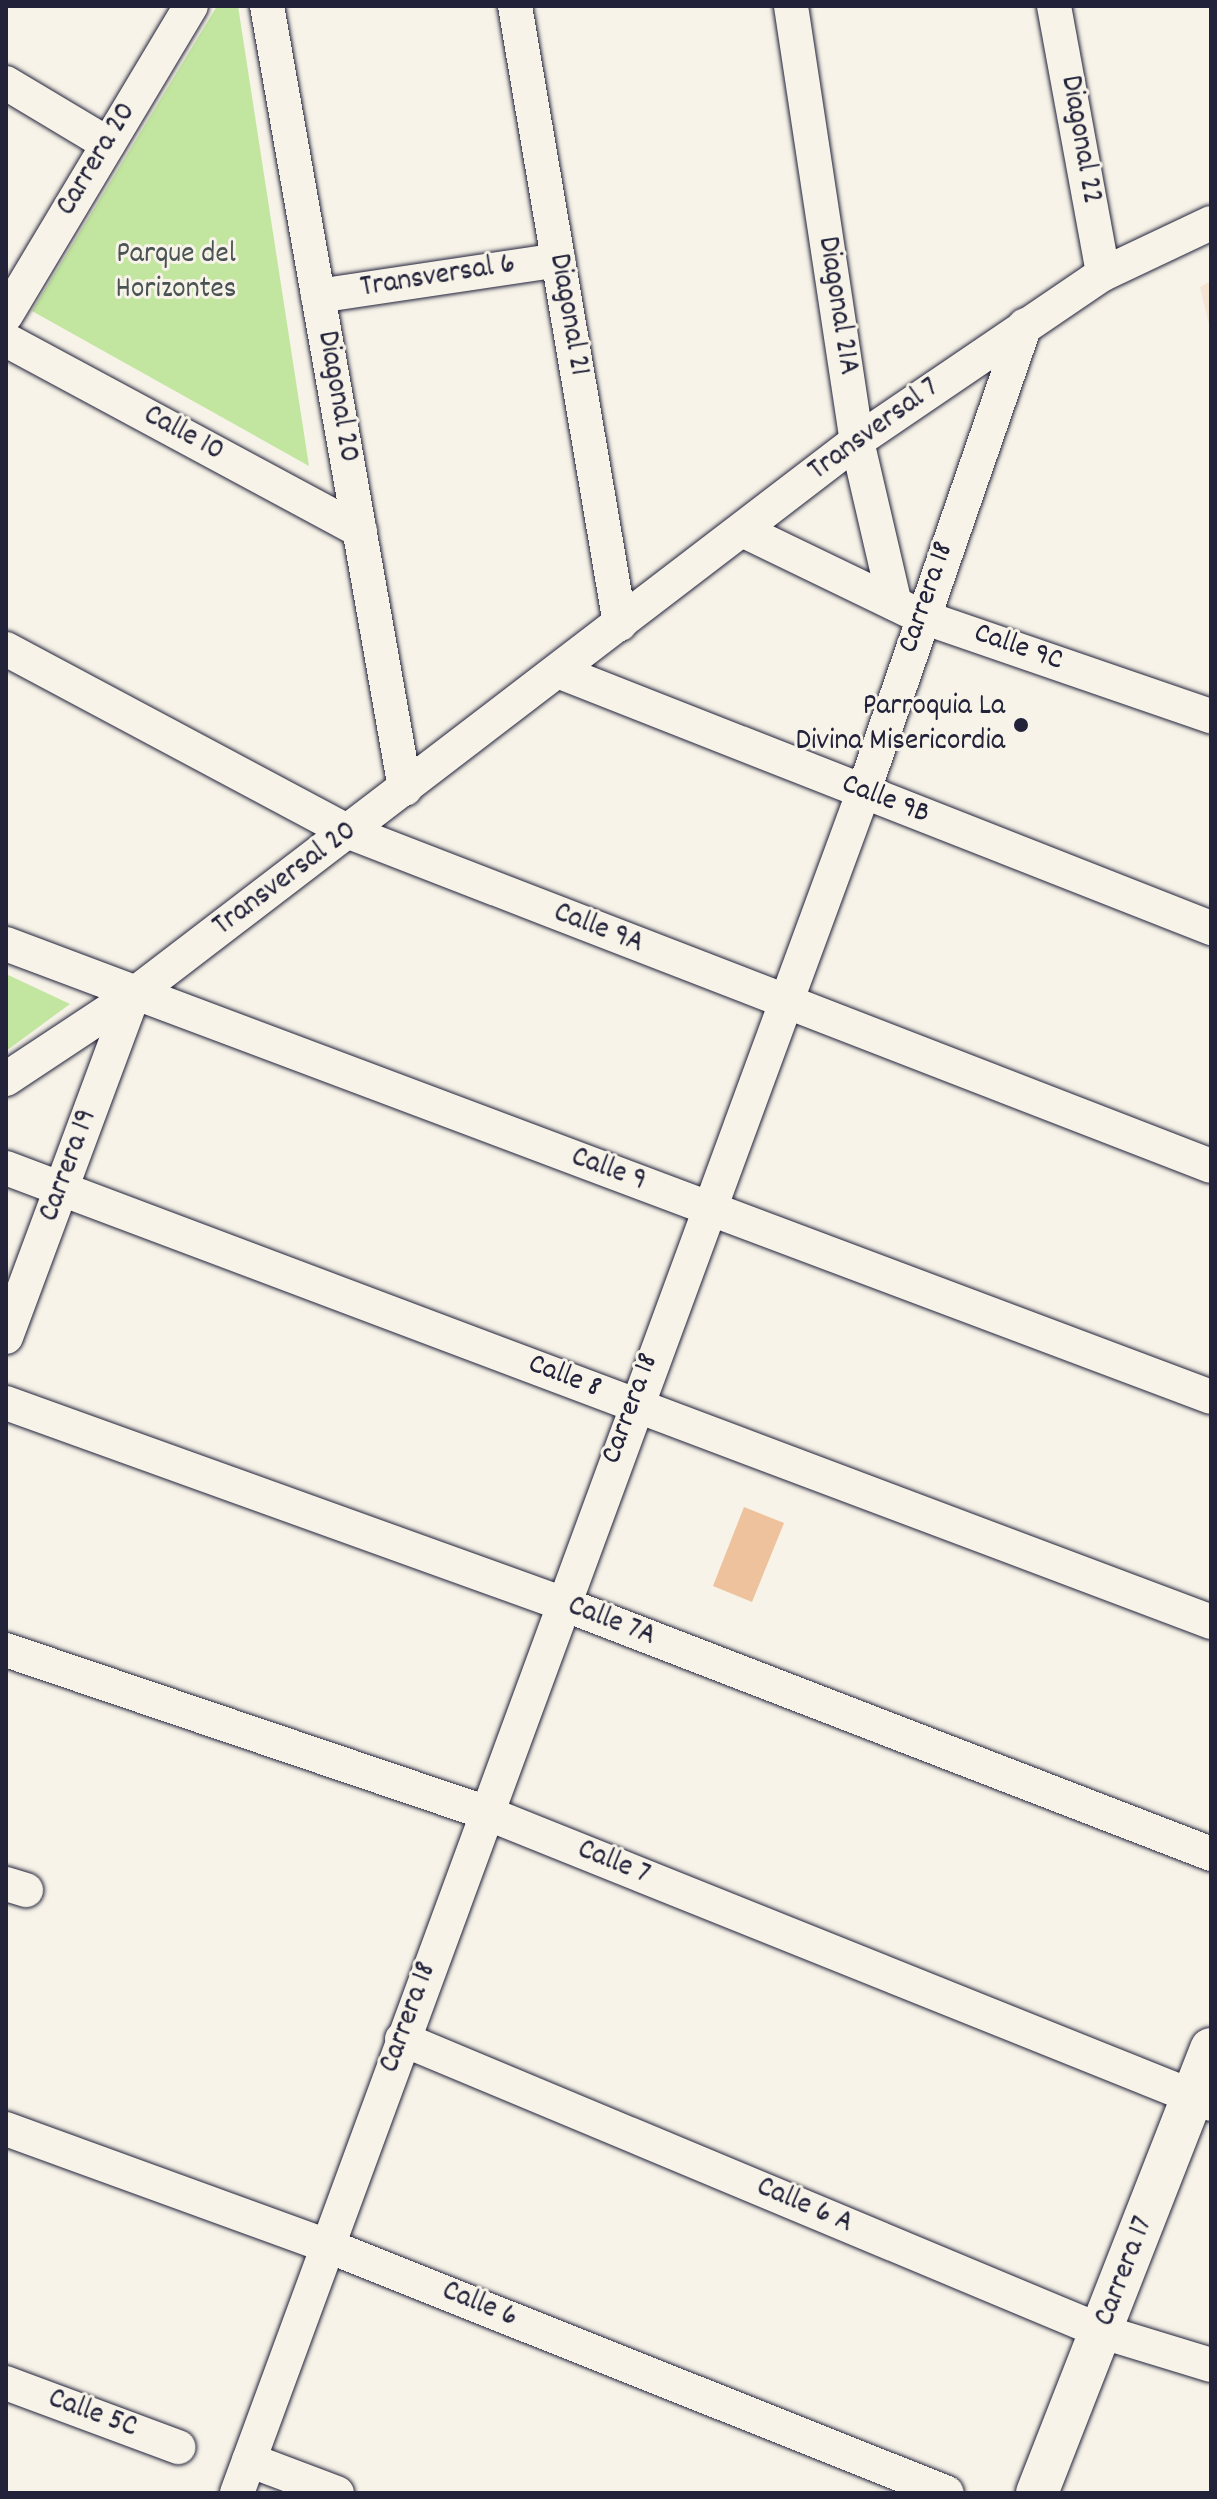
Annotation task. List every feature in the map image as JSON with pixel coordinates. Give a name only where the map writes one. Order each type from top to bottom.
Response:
[{"type":"street","name":"Carrera 20","points":[[6,315],[191,6]]},
{"type":"street","name":"Diagonal 20","points":[[267,6],[405,789]]},
{"type":"street","name":"Diagonal 21","points":[[515,6],[620,624]]},
{"type":"street","name":"Diagonal 21A","points":[[791,6],[857,441],[908,610]]},
{"type":"street","name":"Diagonal 22","points":[[1054,6],[1103,274]]},
{"type":"street","points":[[6,83],[108,144]]},
{"type":"street","name":"Transversal 7","points":[[560,672],[857,441],[1025,325],[1103,274],[1211,223]]},
{"type":"street","name":"Transversal 6","points":[[318,296],[558,260]]},
{"type":"street","name":"Carrera 18","points":[[237,2493],[633,1404],[863,793],[908,610],[1025,325]]},
{"type":"street","name":"Calle 10","points":[[6,340],[360,531]]},
{"type":"street","name":"Calle 9C","points":[[742,530],[908,610],[1211,716]]},
{"type":"street","name":"Calle 9A","points":[[6,649],[349,832],[1211,1166]]},
{"type":"street","name":"Transversal 20","points":[[6,1079],[133,995],[560,672]]},
{"type":"street","name":"Calle 9B","points":[[560,672],[1211,928]]},
{"type":"street","name":"Calle 9","points":[[6,944],[133,995],[1211,1397]]},
{"type":"street","name":"Carrera 19","points":[[6,1337],[133,995]]},
{"type":"street","name":"Calle 8","points":[[6,1168],[1211,1622]]},
{"type":"street","name":"Calle 7A","points":[[6,1403],[561,1603],[1211,1854]]},
{"type":"street","name":"Calle 7","points":[[6,1650],[484,1812],[1202,2101]]},
{"type":"street","name":"Calle 6 A","points":[[402,2039],[1103,2332],[1211,2365]]},
{"type":"street","name":"Carrera 17","points":[[1037,2493],[1202,2101],[1211,2049]]},
{"type":"street","name":"Calle 6","points":[[6,2129],[328,2246],[947,2493]]},
{"type":"street","name":"Calle 5C","points":[[6,2383],[178,2447]]},
{"type":"street","points":[[249,2460],[337,2493]]},
{"type":"shaded area","points":[[1211,281],[1211,333],[1200,287]]},
{"type":"green space","name":"Parque del Horizontes","points":[[217,6],[238,6],[309,466],[32,311]]},
{"type":"green space","points":[[6,974],[70,1004],[6,1051]]},
{"type":"building","points":[[744,1507],[784,1523],[752,1602],[713,1586]]},
{"type":"place","name":"Parroquia La Divina Misericordia","points":[[1021,725]]}]
